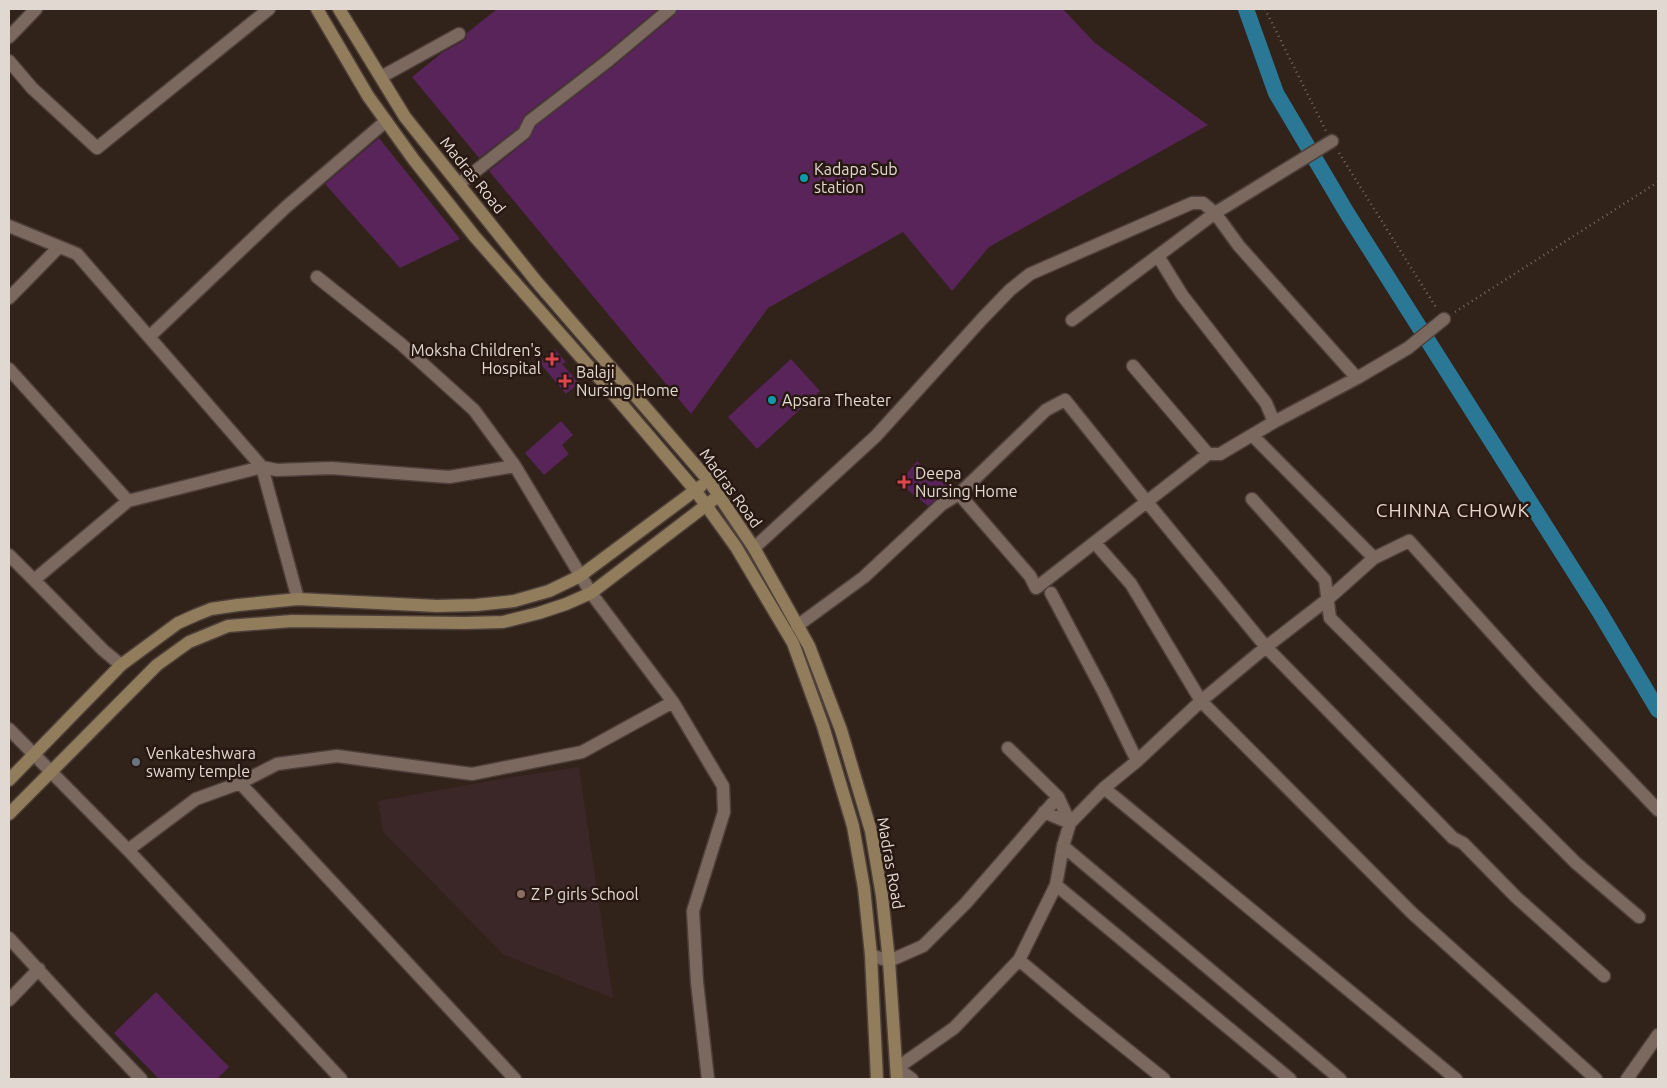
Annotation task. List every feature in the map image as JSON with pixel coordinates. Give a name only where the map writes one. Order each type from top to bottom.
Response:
[{"type":"main road","points":[[317,9],[368,96],[414,160],[475,237],[695,490],[736,547],[793,643],[823,726],[854,826],[872,955],[877,1079]]},
{"type":"main road","name":"Madras Road","points":[[339,9],[405,117],[536,281],[709,481],[754,548],[809,646],[841,730],[871,831],[882,896],[889,961],[897,1073]]},
{"type":"main road","points":[[9,780],[121,666],[178,623],[196,615],[238,605],[298,599],[437,606],[476,605],[514,601],[550,591],[580,576],[709,481]]},
{"type":"main road","points":[[9,814],[157,665],[190,642],[228,626],[292,621],[432,624],[503,622],[539,613],[591,593],[719,495]]},
{"type":"street","points":[[9,37],[36,9]]},
{"type":"street","points":[[9,61],[32,88],[97,148],[270,9]]},
{"type":"street","points":[[459,184],[524,133],[530,121],[609,60],[670,9]]},
{"type":"street","points":[[382,77],[459,34]]},
{"type":"street","points":[[149,337],[286,206],[386,122]]},
{"type":"street","points":[[1072,320],[1215,213],[1332,141]]},
{"type":"street","points":[[754,548],[876,436],[982,319],[1010,290],[1030,274],[1192,203],[1203,204],[1215,213],[1238,246],[1357,378]]},
{"type":"street","points":[[9,226],[78,254],[262,467],[298,599]]},
{"type":"street","points":[[9,298],[59,247]]},
{"type":"street","points":[[1158,256],[1182,295],[1266,403],[1274,422]]},
{"type":"street","points":[[318,277],[401,344],[474,410],[515,466],[591,593],[673,702],[723,786],[724,812],[693,911],[697,982],[708,1079]]},
{"type":"street","points":[[959,494],[1030,576],[1036,588],[1208,454],[1220,454],[1274,422],[1357,378],[1408,348],[1444,319]]},
{"type":"street","points":[[1133,366],[1208,454]]},
{"type":"street","points":[[9,369],[128,501]]},
{"type":"street","points":[[797,626],[864,577],[941,505],[959,494],[1046,410],[1065,400],[1266,647],[1454,838],[1463,843],[1516,897],[1604,976]]},
{"type":"street","points":[[1252,435],[1374,558]]},
{"type":"street","points":[[34,580],[128,501],[262,467],[277,470],[331,468],[450,476],[515,466]]},
{"type":"street","points":[[1252,499],[1325,580],[1330,618],[1576,863],[1639,917]]},
{"type":"street","points":[[912,1079],[897,1073],[954,1028],[1019,960],[1056,885],[1063,846],[1070,823],[1104,788],[1137,761],[1201,701],[1328,599],[1374,558],[1409,541],[1538,684],[1658,810]]},
{"type":"street","points":[[1095,543],[1131,584],[1201,701],[1412,913],[1596,1079]]},
{"type":"street","points":[[9,555],[121,666]]},
{"type":"street","points":[[1051,594],[1103,691],[1137,761]]},
{"type":"street","points":[[128,850],[196,799],[240,783],[277,764],[337,756],[472,774],[582,752],[673,702]]},
{"type":"street","points":[[9,729],[128,850],[341,1079]]},
{"type":"street","points":[[1008,748],[1058,797],[1070,823]]},
{"type":"street","points":[[240,783],[515,1079]]},
{"type":"street","points":[[1104,788],[1456,1079]]},
{"type":"street","points":[[872,955],[889,961],[923,946],[966,903],[1058,797]]},
{"type":"street","points":[[1044,812],[1070,823]]},
{"type":"street","points":[[1063,846],[1340,1079]]},
{"type":"street","points":[[1056,885],[1290,1079]]},
{"type":"street","points":[[9,938],[141,1079]]},
{"type":"street","points":[[1019,960],[1164,1079]]},
{"type":"street","points":[[9,1000],[38,969]]},
{"type":"street","points":[[1627,1079],[1658,1035]]},
{"type":"path","points":[[1265,9],[1332,141],[1444,319],[1658,182]]},
{"type":"shaded area","name":"Z P girls School","points":[[579,767],[613,998],[504,955],[383,832],[378,801]]},
{"type":"building","points":[[497,9],[658,9],[604,54],[525,115],[518,128],[479,158],[412,77],[443,52],[463,41],[467,33]]},
{"type":"building","name":"Kadapa Sub station","points":[[678,9],[1063,9],[1095,43],[1208,125],[989,247],[952,291],[903,232],[768,308],[691,414],[489,171],[529,139],[536,126],[614,66],[675,15]]},
{"type":"building","points":[[379,138],[460,239],[400,268],[325,184]]},
{"type":"building","points":[[555,349],[566,362],[562,364],[579,383],[566,394],[539,362]]},
{"type":"building","points":[[791,359],[820,391],[757,449],[728,417]]},
{"type":"building","points":[[561,421],[573,435],[562,445],[569,454],[544,475],[525,453]]},
{"type":"building","points":[[917,461],[948,486],[928,506],[899,483]]},
{"type":"building","points":[[156,992],[229,1067],[217,1079],[159,1079],[114,1033]]},
{"type":"waterway","points":[[1246,9],[1276,93],[1347,213],[1599,611],[1658,710]]},
{"type":"place","name":"Kadapa Sub station","points":[[804,178]]},
{"type":"place","name":"Moksha Children's Hospital","points":[[552,359]]},
{"type":"place","name":"Balaji Nursing Home","points":[[565,381]]},
{"type":"place","name":"Apsara Theater","points":[[772,400]]},
{"type":"place","name":"Deepa Nursing Home","points":[[904,482]]},
{"type":"place","name":"Venkateshwara swamy temple","points":[[136,762]]},
{"type":"place","name":"Z P girls School","points":[[521,894]]},
{"type":"district","name":"CHINNA CHOWK","points":[[1453,510]]}]
